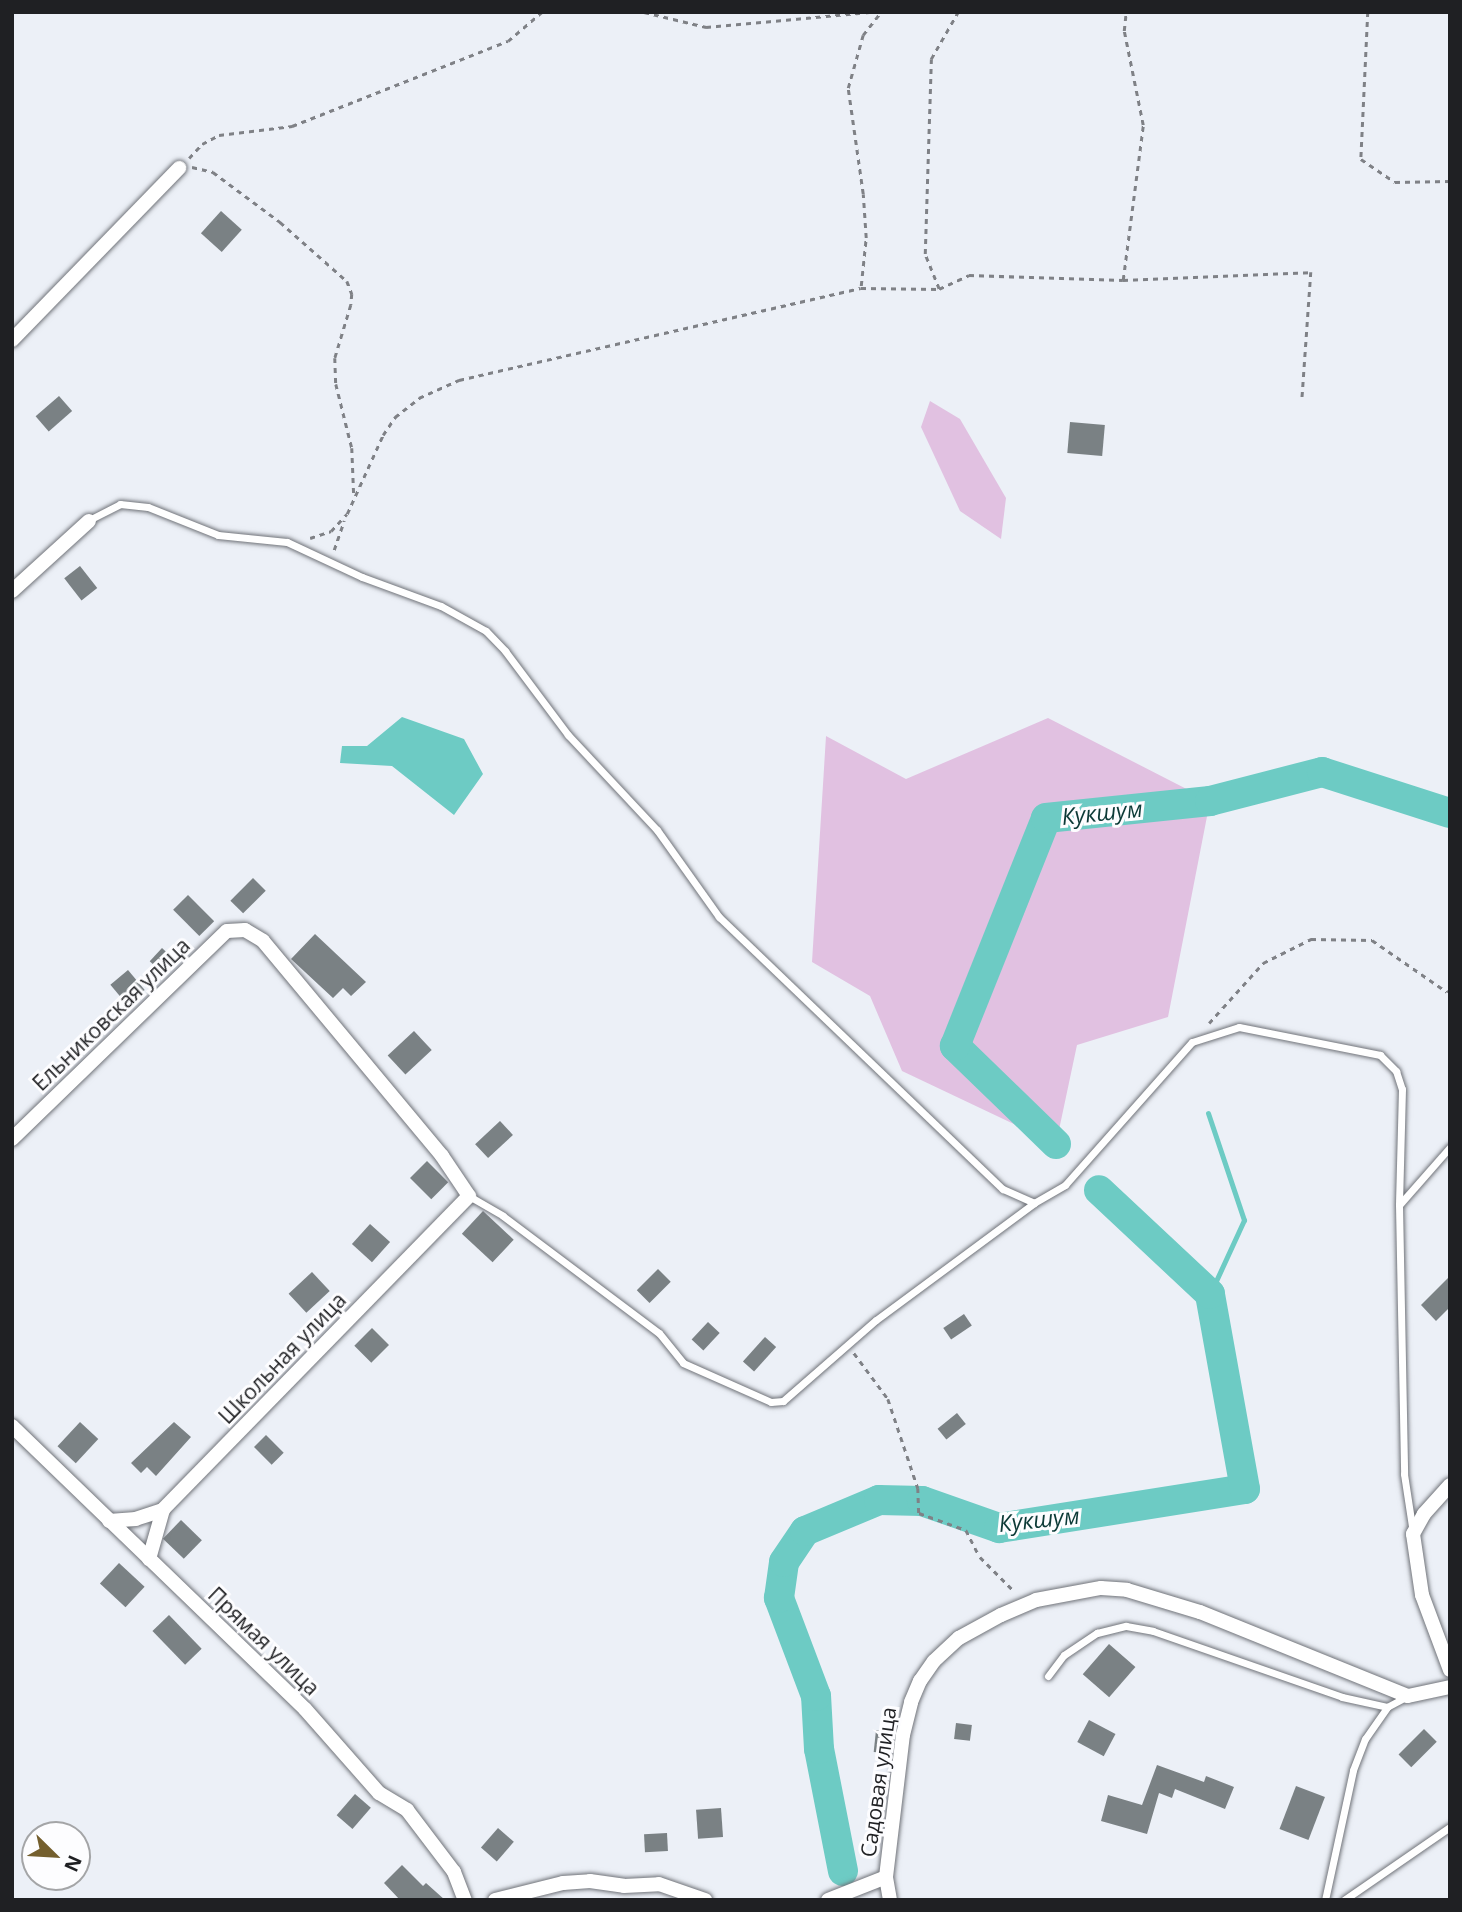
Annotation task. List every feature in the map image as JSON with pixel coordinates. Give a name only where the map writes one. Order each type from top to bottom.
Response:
[{"type":"street","points":[[12,340],[179,168]]},
{"type":"street","points":[[12,592],[89,521]]},
{"type":"street","name":"Ельниковская улица","points":[[12,1139],[227,931],[244,930],[263,942],[281,963],[442,1156],[469,1196]]},
{"type":"street","name":"Школьная улица","points":[[109,1521],[136,1520],[163,1510],[469,1196]]},
{"type":"street","name":"Прямая улица","points":[[12,1426],[305,1709],[379,1793],[407,1810],[454,1871],[465,1900]]},
{"type":"street","points":[[1450,1485],[1424,1514],[1413,1534],[1422,1595],[1450,1670]]},
{"type":"street","points":[[149,1559],[163,1510]]},
{"type":"street","name":"Садовая улица","points":[[890,1900],[886,1877],[903,1735],[911,1702],[920,1681],[934,1661],[959,1638],[1026,1604],[1101,1588],[1157,1597],[1408,1696]]},
{"type":"street","points":[[1408,1696],[1450,1687]]},
{"type":"street","points":[[828,1900],[886,1877]]},
{"type":"street","points":[[495,1900],[563,1883],[590,1881],[624,1886],[659,1884],[705,1900]]},
{"type":"lane","points":[[89,521],[120,504],[148,506],[218,536],[287,542],[441,606],[485,631],[505,651],[568,735],[657,830],[719,917],[1003,1189],[1034,1203]]},
{"type":"lane","points":[[469,1196],[503,1216],[659,1333],[683,1363],[771,1402],[783,1401],[876,1320],[1034,1203],[1065,1185],[1192,1042],[1239,1027],[1380,1055],[1396,1071],[1402,1089],[1399,1205],[1404,1474],[1413,1534]]},
{"type":"lane","points":[[1399,1205],[1450,1147]]},
{"type":"lane","points":[[1048,1676],[1064,1655],[1097,1633],[1126,1626],[1153,1631],[1319,1692],[1387,1707]]},
{"type":"lane","points":[[1325,1900],[1353,1770],[1365,1739],[1387,1707],[1408,1696]]},
{"type":"lane","points":[[1344,1900],[1450,1827]]},
{"type":"path","points":[[179,168],[202,144],[219,135],[292,126],[508,41],[542,12]]},
{"type":"path","points":[[644,12],[706,27],[872,12]]},
{"type":"path","points":[[861,288],[866,238],[863,194],[848,88],[863,34],[881,12]]},
{"type":"path","points":[[939,289],[925,254],[931,59],[958,12]]},
{"type":"path","points":[[1123,280],[1143,125],[1124,31],[1126,12]]},
{"type":"path","points":[[1368,12],[1360,159],[1395,182],[1450,181]]},
{"type":"path","points":[[179,168],[196,166],[213,172],[280,222],[347,281],[352,294],[351,305],[335,358],[336,384],[352,448],[356,477],[354,500]]},
{"type":"path","points":[[340,566],[334,546],[383,435],[395,417],[419,398],[459,380],[861,288],[939,289],[969,275],[1123,280],[1311,272],[1301,400]]},
{"type":"path","points":[[287,542],[317,537],[331,531],[347,514]]},
{"type":"path","points":[[1192,1042],[1263,962],[1311,939],[1372,940],[1447,992],[1450,990]]},
{"type":"path","points":[[848,1344],[888,1399],[918,1488],[919,1513],[966,1530],[980,1557],[1026,1604]]},
{"type":"shaded area","points":[[930,401],[960,419],[1006,498],[1001,539],[960,511],[921,427]]},
{"type":"shaded area","points":[[402,717],[464,739],[483,774],[454,815],[392,766],[340,763],[342,746],[367,746]]},
{"type":"shaded area","points":[[1048,718],[1210,801],[1168,1017],[1077,1045],[1056,1144],[902,1071],[870,996],[812,962],[826,736],[906,779]]},
{"type":"building","points":[[221,211],[242,230],[222,252],[201,233]]},
{"type":"building","points":[[59,396],[72,411],[49,431],[36,416]]},
{"type":"building","points":[[1070,422],[1105,425],[1102,456],[1067,453]]},
{"type":"building","points":[[80,566],[97,588],[81,600],[64,578]]},
{"type":"building","points":[[253,878],[266,891],[243,913],[230,901]]},
{"type":"building","points":[[188,895],[214,921],[199,936],[173,910]]},
{"type":"building","points":[[315,934],[366,982],[351,996],[343,988],[333,998],[291,959]]},
{"type":"building","points":[[162,948],[175,960],[163,973],[150,961]]},
{"type":"building","points":[[128,970],[145,990],[127,1005],[110,985]]},
{"type":"building","points":[[414,1031],[432,1050],[405,1075],[388,1056]]},
{"type":"building","points":[[500,1121],[513,1135],[488,1158],[475,1144]]},
{"type":"building","points":[[427,1161],[448,1182],[431,1199],[410,1178]]},
{"type":"building","points":[[483,1211],[514,1240],[493,1262],[462,1234]]},
{"type":"building","points":[[370,1224],[390,1242],[372,1262],[352,1244]]},
{"type":"building","points":[[658,1269],[671,1282],[650,1303],[637,1290]]},
{"type":"building","points":[[312,1272],[330,1291],[306,1313],[289,1294]]},
{"type":"building","points":[[1450,1276],[1450,1307],[1436,1321],[1421,1305]]},
{"type":"building","points":[[964,1314],[972,1326],[951,1340],[943,1328]]},
{"type":"building","points":[[708,1322],[720,1333],[703,1350],[692,1340]]},
{"type":"building","points":[[372,1328],[389,1345],[371,1363],[354,1346]]},
{"type":"building","points":[[765,1337],[776,1347],[754,1372],[743,1362]]},
{"type":"building","points":[[957,1413],[966,1424],[946,1440],[938,1429]]},
{"type":"building","points":[[80,1422],[98,1439],[76,1463],[57,1446]]},
{"type":"building","points":[[174,1422],[191,1437],[156,1476],[147,1467],[141,1473],[131,1463]]},
{"type":"building","points":[[266,1435],[284,1453],[272,1465],[254,1447]]},
{"type":"building","points":[[181,1520],[202,1540],[184,1559],[163,1539]]},
{"type":"building","points":[[119,1563],[145,1587],[126,1607],[100,1583]]},
{"type":"building","points":[[169,1615],[202,1649],[185,1665],[152,1631]]},
{"type":"building","points":[[1109,1644],[1135,1667],[1109,1697],[1083,1674]]},
{"type":"building","points":[[1089,1720],[1115,1734],[1104,1756],[1077,1742]]},
{"type":"building","points":[[956,1723],[972,1725],[970,1741],[954,1739]]},
{"type":"building","points":[[1424,1729],[1437,1742],[1411,1767],[1399,1754]]},
{"type":"building","points":[[876,1730],[894,1732],[892,1754],[874,1752]]},
{"type":"building","points":[[1157,1765],[1204,1782],[1206,1776],[1234,1787],[1225,1809],[1175,1789],[1172,1798],[1159,1793],[1147,1834],[1101,1821],[1108,1795],[1142,1805]]},
{"type":"building","points":[[1296,1786],[1325,1797],[1308,1840],[1280,1829]]},
{"type":"building","points":[[355,1794],[371,1808],[352,1829],[337,1815]]},
{"type":"building","points":[[721,1808],[723,1837],[698,1839],[696,1810]]},
{"type":"building","points":[[498,1828],[514,1842],[497,1861],[481,1848]]},
{"type":"building","points":[[667,1833],[668,1851],[645,1852],[644,1834]]},
{"type":"building","points":[[402,1865],[423,1886],[426,1883],[445,1900],[400,1900],[384,1883]]},
{"type":"waterway","name":"Кукшум","points":[[1056,1144],[955,1046],[1046,818],[1210,801],[1322,772],[1450,813]]},
{"type":"waterway","points":[[1208,1113],[1244,1220],[1210,1294]]},
{"type":"waterway","name":"Кукшум","points":[[843,1871],[819,1749],[816,1696],[779,1598],[784,1562],[805,1531],[879,1500],[922,1501],[999,1528],[1245,1489],[1210,1294],[1099,1190]]}]
